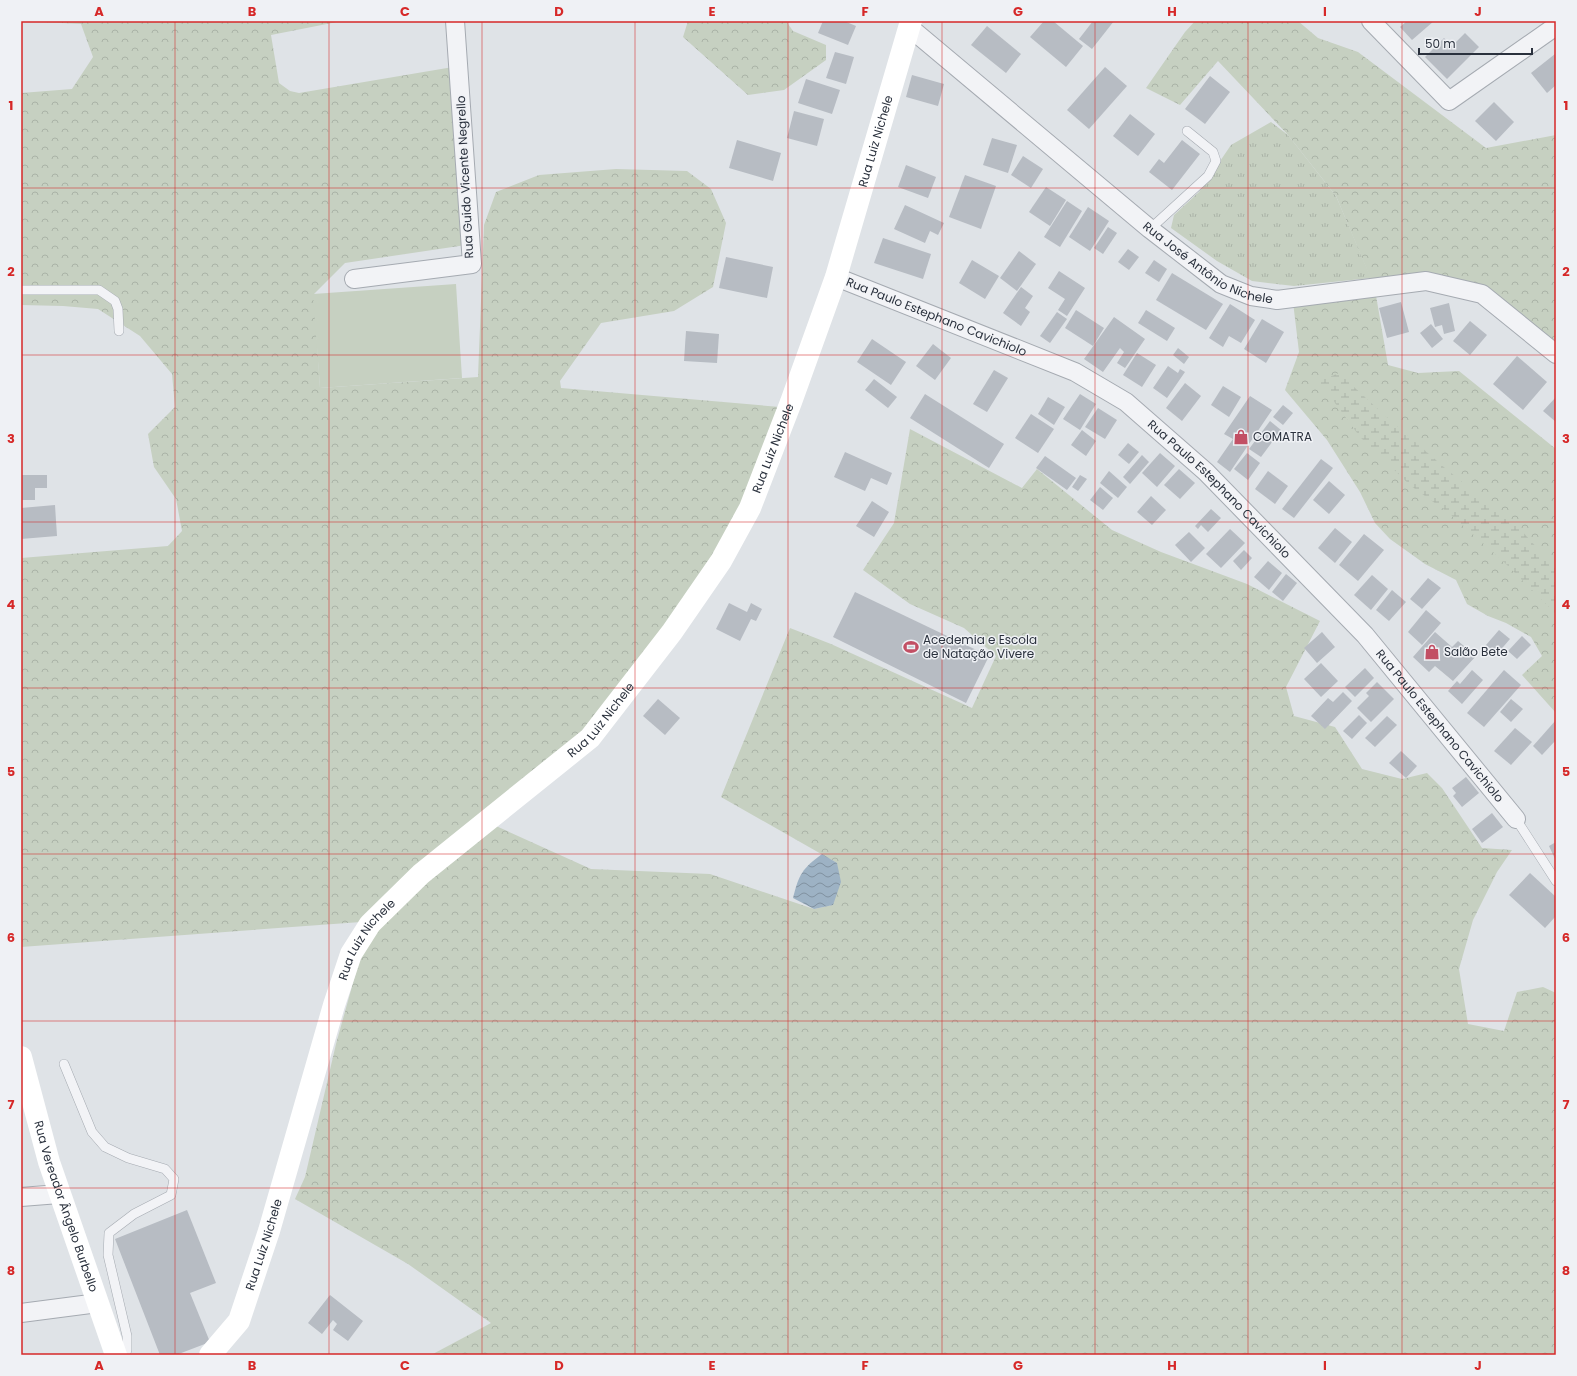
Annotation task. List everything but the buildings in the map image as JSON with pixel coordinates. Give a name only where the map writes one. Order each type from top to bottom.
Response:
[{"type":"street","name":"Rua Guido Vicente Negrello","points":[[354,279],[472,264],[456,21]]},
{"type":"street","points":[[1371,21],[1449,101],[1556,26]]},
{"type":"street","name":"Rua José Antônio Nichele","points":[[910,24],[1150,229],[1221,284],[1250,296],[1277,300],[1426,281],[1482,294],[1556,354]]},
{"type":"street","name":"Rua Luiz Nichele","points":[[210,1355],[239,1321],[270,1231],[329,1019],[351,954],[370,924],[421,874],[590,738],[672,632],[721,561],[750,508],[791,402],[836,277],[910,24]]},
{"type":"street","name":"Rua Paulo Estephano Cavichiolo","points":[[836,277],[1075,372],[1126,402],[1206,472],[1365,635],[1516,819]]},
{"type":"street","name":"Rua Vereador Ângelo Burbello","points":[[21,1057],[26,1095],[116,1355]]},
{"type":"street","points":[[21,1197],[59,1194]]},
{"type":"street","points":[[21,1313],[98,1303]]},
{"type":"lane","points":[[1150,229],[1208,176],[1216,161],[1213,152],[1188,131]]},
{"type":"lane","points":[[21,290],[98,290],[115,301],[118,308],[119,331]]},
{"type":"lane","points":[[1516,819],[1556,880]]},
{"type":"lane","points":[[64,1064],[92,1132],[104,1147],[128,1158],[165,1169],[174,1179],[171,1195],[134,1214],[109,1233],[108,1255],[128,1336],[125,1355]]},
{"type":"green space","points":[[21,21],[342,21],[271,35],[279,83],[290,91],[299,93],[453,67],[466,245],[345,263],[314,294],[320,388],[478,377],[484,225],[496,192],[539,175],[616,169],[687,171],[711,189],[726,223],[713,287],[674,311],[601,323],[560,381],[561,388],[780,407],[746,497],[714,561],[579,738],[476,817],[591,869],[710,874],[814,909],[833,905],[837,863],[721,797],[790,628],[831,644],[972,708],[996,656],[964,628],[910,604],[863,570],[894,523],[910,429],[1022,488],[1037,469],[1112,530],[1161,552],[1247,584],[1320,621],[1286,687],[1294,716],[1335,727],[1362,769],[1402,779],[1427,773],[1442,788],[1482,848],[1512,850],[1497,872],[1473,920],[1459,969],[1468,1024],[1504,1031],[1517,992],[1543,987],[1556,993],[1556,1355],[431,1355],[491,1323],[408,1264],[295,1199],[305,1177],[336,1044],[356,972],[361,922],[21,947],[21,558],[168,546],[182,531],[176,499],[154,467],[148,434],[175,407],[172,374],[140,336],[98,309],[21,305],[21,93],[72,89],[93,57],[81,24]]},
{"type":"green space","points":[[688,21],[786,21],[793,31],[826,45],[826,60],[784,90],[748,95],[683,37]]},
{"type":"green space","points":[[1195,21],[1298,21],[1318,38],[1358,52],[1486,148],[1556,135],[1556,348],[1479,289],[1374,284],[1388,365],[1418,373],[1459,371],[1556,449],[1556,713],[1522,675],[1542,656],[1531,637],[1467,604],[1456,580],[1425,564],[1390,539],[1375,523],[1360,492],[1327,440],[1285,390],[1299,352],[1293,302],[1373,284],[1336,196],[1288,135],[1218,61],[1180,105],[1146,88],[1185,32]]},
{"type":"green space","points":[[1271,122],[1288,135],[1336,196],[1371,278],[1294,286],[1252,281],[1217,261],[1171,228],[1174,215],[1199,192],[1231,145]]},
{"type":"green space","points":[[456,284],[462,378],[320,388],[313,294]]},
{"type":"green space","points":[[1339,373],[1445,468],[1521,530],[1556,569],[1556,614],[1502,560],[1450,514],[1411,486],[1360,437],[1319,381]]},
{"type":"water","points":[[822,854],[837,863],[841,882],[833,905],[814,909],[793,898],[797,883],[802,873]]},
{"type":"place","name":"COMATRA","points":[[1241,437]]},
{"type":"place","name":"Acedemia e Escola de Natação Vivere","points":[[911,647]]},
{"type":"place","name":"Salão Bete","points":[[1432,652]]}]
